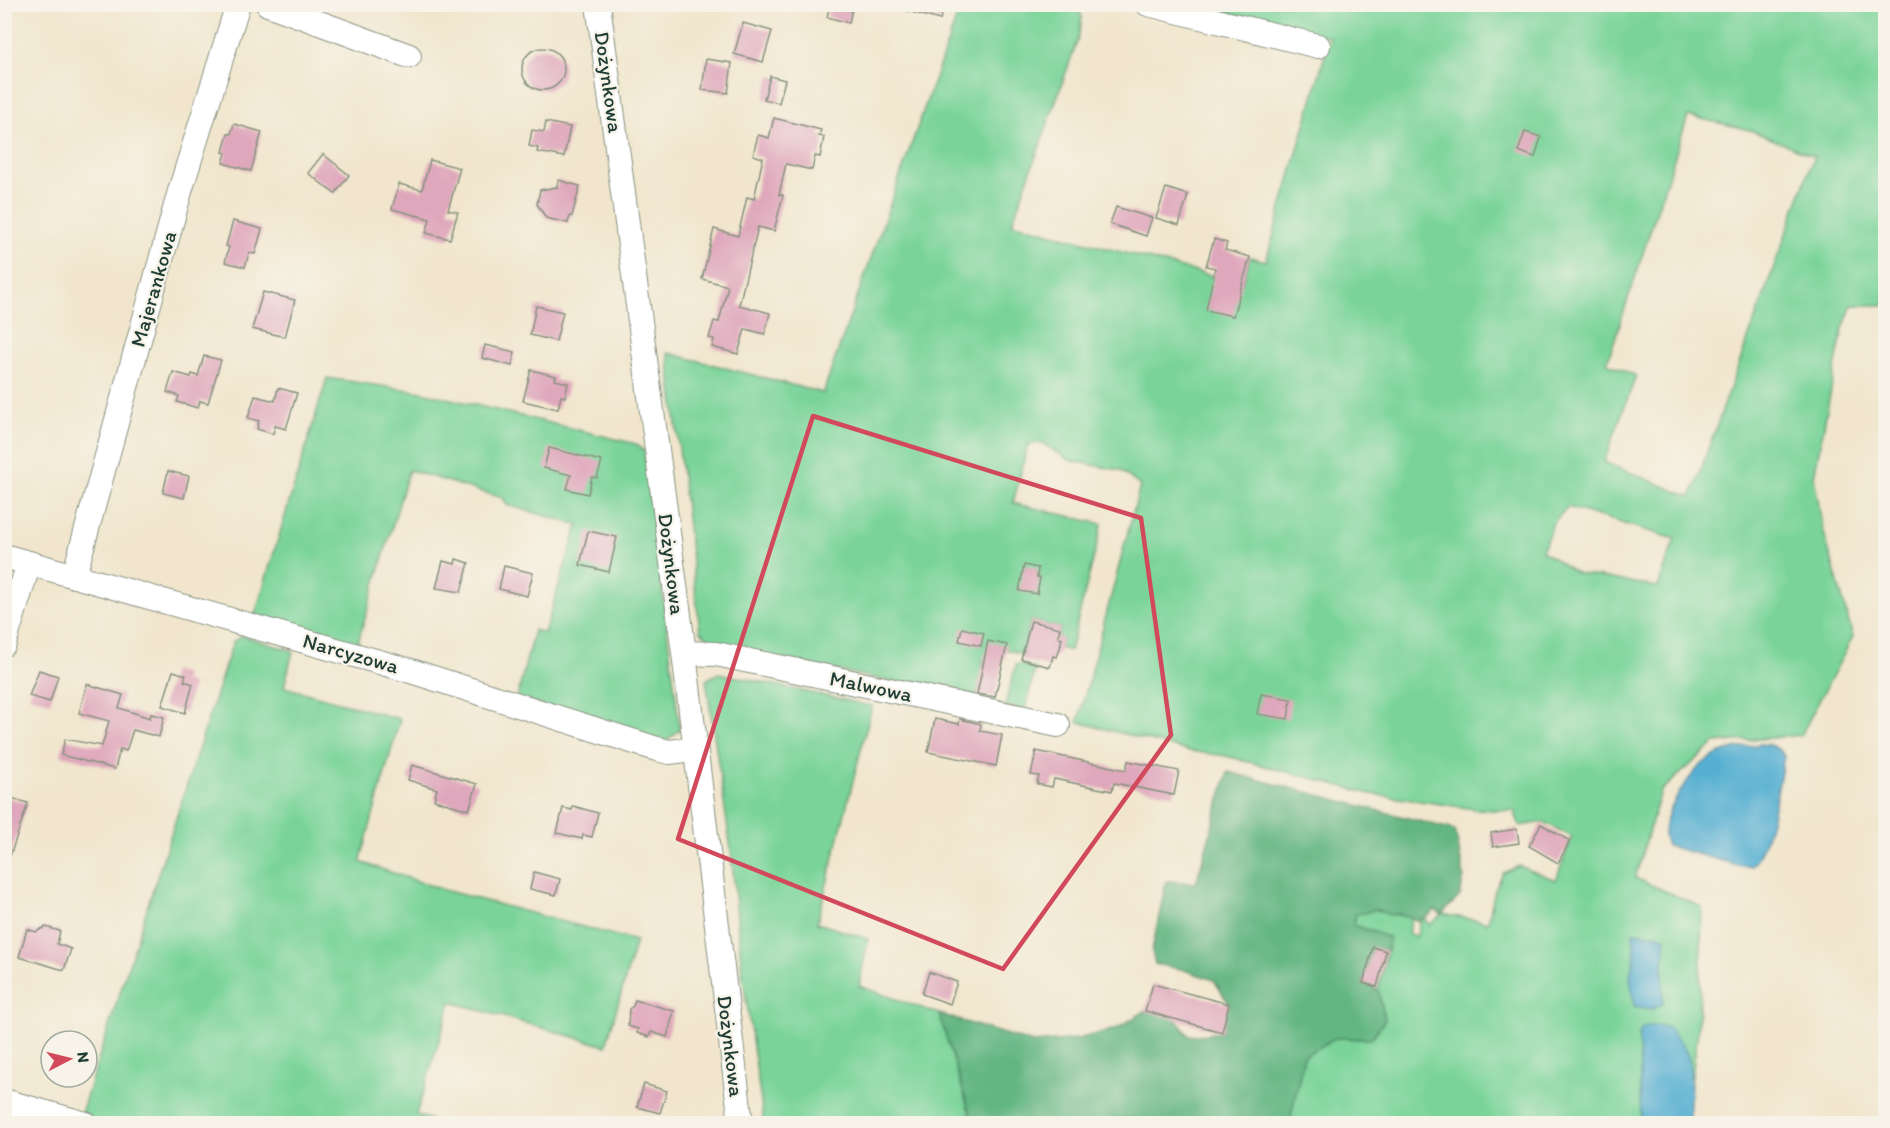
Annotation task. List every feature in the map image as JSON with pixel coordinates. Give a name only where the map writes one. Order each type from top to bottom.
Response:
[{"type":"street","name":"Majerankowa","points":[[74,576],[180,191],[238,4]]},
{"type":"street","points":[[268,4],[409,56]]},
{"type":"street","name":"Dożynkowa","points":[[598,4],[684,653],[741,1124]]},
{"type":"street","points":[[1148,4],[1318,46]]},
{"type":"street","name":"Narcyzowa","points":[[4,556],[411,671],[657,749],[669,752],[695,748]]},
{"type":"street","points":[[4,644],[29,563]]},
{"type":"street","name":"Malwowa","points":[[684,653],[716,654],[1058,725]]},
{"type":"street","points":[[4,1101],[86,1124]]},
{"type":"highlighted area","points":[[813,416],[1141,518],[1171,735],[1003,969],[678,839]]},
{"type":"green space","points":[[1077,4],[1082,17],[1078,39],[1012,223],[1242,284],[1250,257],[1266,261],[1330,37],[1190,5],[1885,5],[1885,305],[1852,305],[1843,328],[1814,477],[1823,529],[1853,637],[1801,735],[1715,743],[1661,791],[1635,878],[1702,907],[1697,1038],[1686,1123],[1304,1124],[1290,1120],[1304,1056],[1335,1038],[1371,1039],[1385,1020],[1378,990],[1390,938],[1354,925],[1356,913],[1365,913],[1375,909],[1412,918],[1408,933],[1416,937],[1422,917],[1430,925],[1442,914],[1488,922],[1495,890],[1503,873],[1519,866],[1556,880],[1572,837],[1544,822],[1520,826],[1514,811],[1475,809],[1371,794],[1226,756],[1189,751],[1078,722],[1140,486],[1120,470],[1071,461],[1042,443],[1028,444],[1013,503],[1102,524],[1070,651],[1060,648],[1062,639],[1058,637],[1060,628],[1031,621],[1022,654],[1001,648],[984,660],[976,699],[718,646],[700,631],[668,353],[823,393],[961,5]],"holes":[[[1688,116],[1750,130],[1814,156],[1691,497],[1604,462],[1636,376],[1607,363]],[[1568,507],[1675,539],[1658,587],[1576,573],[1542,551],[1553,523]]]},
{"type":"green space","points":[[327,378],[422,392],[636,444],[644,451],[680,730],[664,742],[517,698],[534,630],[544,633],[578,525],[507,505],[503,498],[409,470],[357,645],[254,618]]},
{"type":"green space","points":[[242,636],[293,651],[284,687],[400,719],[360,862],[444,890],[636,941],[606,1046],[451,1002],[416,1115],[442,1123],[103,1124],[80,1116],[89,1089],[99,1089],[99,1057],[233,642]]},
{"type":"green space","points":[[1016,665],[1035,668],[1025,710],[1005,705]]},
{"type":"green space","points":[[719,673],[872,706],[817,923],[868,939],[859,986],[939,1014],[973,1123],[764,1123],[742,971],[731,850],[706,680]]},
{"type":"green space","points":[[1228,772],[1455,830],[1464,876],[1460,896],[1442,914],[1435,910],[1425,919],[1422,917],[1420,921],[1400,914],[1389,915],[1375,909],[1356,914],[1354,925],[1390,938],[1386,951],[1373,948],[1363,983],[1378,990],[1385,1019],[1371,1039],[1335,1038],[1304,1056],[1290,1120],[1304,1123],[973,1123],[939,1014],[1033,1043],[1077,1039],[1116,1029],[1145,1011],[1174,1017],[1189,1036],[1222,1032],[1229,1004],[1214,980],[1181,969],[1155,964],[1152,951],[1166,881],[1196,883]]},
{"type":"water","points":[[1759,744],[1773,746],[1784,756],[1768,830],[1758,857],[1752,866],[1741,866],[1667,846],[1664,837],[1665,824],[1673,804],[1692,774],[1718,754]]},
{"type":"water","points":[[1633,932],[1666,938],[1663,1004],[1652,1009],[1634,1006],[1630,975],[1635,956]]},
{"type":"water","points":[[1657,1025],[1670,1028],[1684,1048],[1690,1062],[1689,1123],[1641,1123],[1639,1034],[1643,1027]]},
{"type":"building","points":[[830,4],[853,4],[849,23],[827,17]]},
{"type":"building","points":[[900,4],[944,4],[940,20],[900,9]]},
{"type":"building","points":[[743,23],[772,31],[763,62],[734,54]]},
{"type":"building","points":[[543,48],[558,54],[564,69],[558,84],[543,90],[528,84],[522,69],[528,54]]},
{"type":"building","points":[[706,59],[732,63],[728,93],[702,90]]},
{"type":"building","points":[[770,76],[785,80],[779,103],[764,99]]},
{"type":"building","points":[[774,118],[821,130],[819,136],[824,137],[820,157],[815,156],[812,170],[786,164],[779,195],[783,195],[774,231],[758,227],[739,305],[770,313],[765,334],[745,329],[738,354],[712,347],[714,339],[709,338],[714,321],[719,322],[728,286],[702,279],[714,229],[738,236],[747,197],[754,199],[763,158],[753,155],[758,135],[769,138]]},
{"type":"building","points":[[546,122],[570,127],[564,157],[537,152],[538,148],[529,146],[532,130],[544,132]]},
{"type":"building","points":[[234,124],[262,132],[251,171],[223,163],[226,153],[223,152],[228,134],[231,134]]},
{"type":"building","points":[[1525,132],[1541,137],[1535,157],[1518,151]]},
{"type":"building","points":[[323,154],[349,175],[335,194],[308,173]]},
{"type":"building","points":[[430,160],[460,168],[448,210],[458,212],[450,239],[426,233],[430,219],[392,209],[399,184],[422,190]]},
{"type":"building","points":[[558,180],[580,186],[568,223],[546,218],[537,204],[540,190],[557,187]]},
{"type":"building","points":[[1166,188],[1188,195],[1179,225],[1156,218]]},
{"type":"building","points":[[1116,207],[1152,218],[1146,236],[1110,224]]},
{"type":"building","points":[[233,221],[262,229],[255,254],[249,253],[245,267],[225,262],[229,247],[226,246]]},
{"type":"building","points":[[1214,239],[1227,243],[1225,250],[1250,257],[1233,316],[1206,310],[1215,268],[1206,266]]},
{"type":"building","points":[[263,292],[295,300],[285,337],[252,329]]},
{"type":"building","points":[[536,306],[563,312],[556,341],[530,335]]},
{"type":"building","points":[[485,345],[515,352],[512,366],[482,358]]},
{"type":"building","points":[[204,356],[221,360],[208,403],[200,401],[198,408],[177,402],[179,396],[167,392],[173,372],[191,377],[192,374],[198,376]]},
{"type":"building","points":[[531,370],[556,376],[555,380],[568,383],[565,397],[561,396],[558,409],[523,401]]},
{"type":"building","points":[[278,388],[297,393],[286,429],[275,426],[273,434],[257,429],[259,421],[248,418],[255,396],[275,401]]},
{"type":"building","points":[[549,448],[602,461],[597,478],[592,477],[588,494],[567,489],[571,475],[544,468]]},
{"type":"building","points":[[168,471],[189,476],[184,498],[163,493]]},
{"type":"building","points":[[588,531],[617,537],[609,572],[580,565]]},
{"type":"building","points":[[456,559],[469,563],[461,592],[436,588],[443,561],[455,564]]},
{"type":"building","points":[[1024,565],[1038,568],[1037,577],[1040,578],[1037,594],[1019,591]]},
{"type":"building","points":[[504,566],[533,573],[527,596],[499,589]]},
{"type":"building","points":[[1031,621],[1060,628],[1058,637],[1062,638],[1060,648],[1057,657],[1053,656],[1050,667],[1021,659]]},
{"type":"building","points":[[962,628],[984,633],[981,646],[959,641]]},
{"type":"building","points":[[988,641],[1007,645],[995,697],[977,694]]},
{"type":"building","points":[[39,670],[58,676],[50,702],[29,696]]},
{"type":"building","points":[[173,671],[186,675],[184,681],[193,684],[185,713],[162,706]]},
{"type":"building","points":[[87,684],[123,695],[119,708],[150,718],[151,714],[164,717],[159,737],[133,730],[126,751],[120,749],[115,769],[61,755],[65,739],[102,746],[109,721],[79,713]]},
{"type":"building","points":[[1261,694],[1291,699],[1288,719],[1257,714]]},
{"type":"building","points":[[935,719],[959,724],[960,719],[981,724],[980,731],[1002,735],[996,766],[928,752]]},
{"type":"building","points":[[1036,751],[1126,770],[1128,761],[1179,771],[1174,795],[1114,783],[1112,791],[1054,779],[1052,787],[1037,784],[1039,776],[1031,775]]},
{"type":"building","points":[[412,765],[477,784],[469,810],[434,800],[437,789],[408,780]]},
{"type":"building","points":[[4,796],[28,803],[7,865],[4,864]]},
{"type":"building","points":[[573,806],[598,813],[592,837],[583,835],[582,839],[557,833],[563,808],[572,810]]},
{"type":"building","points":[[1541,824],[1570,841],[1558,863],[1529,846]]},
{"type":"building","points":[[1517,829],[1519,843],[1493,847],[1491,833]]},
{"type":"building","points":[[534,872],[560,879],[556,895],[530,889]]},
{"type":"building","points":[[45,927],[60,931],[57,944],[71,949],[64,970],[19,957],[27,929],[36,932]]},
{"type":"building","points":[[1373,947],[1386,951],[1377,987],[1363,983]]},
{"type":"building","points":[[929,972],[957,982],[950,1004],[922,994]]},
{"type":"building","points":[[1153,984],[1229,1004],[1222,1032],[1145,1011]]},
{"type":"building","points":[[635,1000],[674,1011],[667,1037],[651,1032],[649,1037],[637,1033],[638,1029],[628,1026],[629,1009]]},
{"type":"building","points":[[644,1084],[667,1091],[660,1113],[637,1107]]}]
